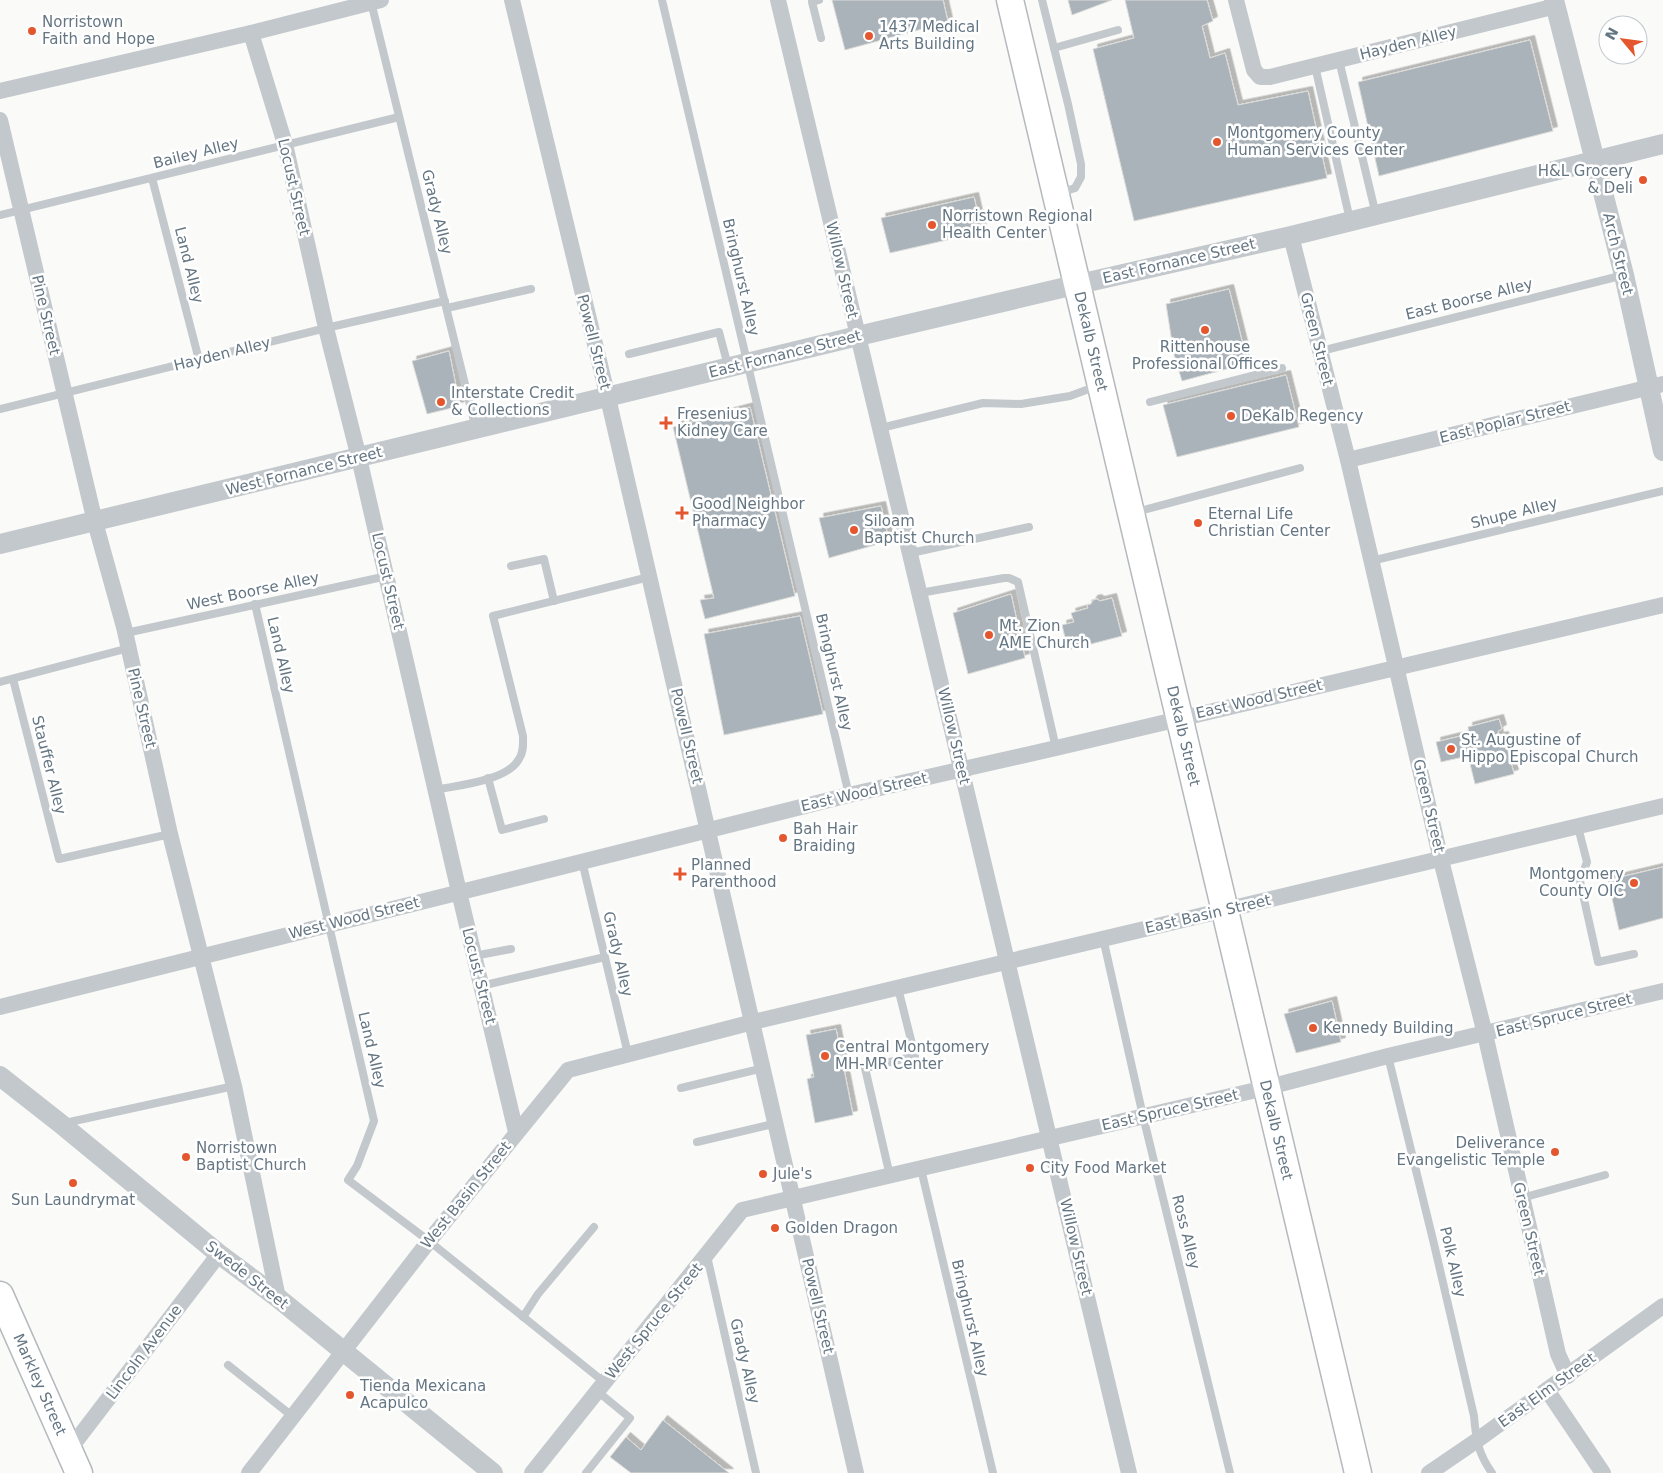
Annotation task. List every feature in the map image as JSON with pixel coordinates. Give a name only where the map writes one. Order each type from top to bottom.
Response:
[{"type":"highway","name":"Dekalb Street","points":[[1010,0],[1079,284],[1265,1088],[1358,1473]]},
{"type":"highway","name":"Markley Street","points":[[3,1311],[74,1462]]},
{"type":"street","name":"Powell Street","points":[[512,0],[650,577],[856,1473]]},
{"type":"street","name":"Willow Street","points":[[778,0],[1129,1473]]},
{"type":"street","name":"Hayden Alley","points":[[1236,0],[1254,70],[1260,77],[1270,77],[1339,60],[1555,3]]},
{"type":"street","points":[[0,91],[251,33],[376,1]]},
{"type":"street","name":"Arch Street","points":[[1555,3],[1594,160],[1655,386],[1663,451]]},
{"type":"street","name":"Locust Street","points":[[251,33],[285,144],[326,328],[387,576],[516,1132]]},
{"type":"street","name":"Pine Street","points":[[0,120],[95,522],[127,641],[170,834],[234,1086],[278,1298]]},
{"type":"street","name":"East Fornance Street","points":[[608,398],[858,336],[1291,236],[1663,144]]},
{"type":"street","name":"Green Street","points":[[1291,236],[1348,460],[1558,1354],[1568,1376]]},
{"type":"street","name":"East Poplar Street","points":[[1348,460],[1655,386]]},
{"type":"street","name":"West Fornance Street","points":[[0,544],[476,428],[608,398]]},
{"type":"street","name":"East Wood Street","points":[[709,830],[849,795],[1663,605]]},
{"type":"street","name":"East Basin Street","points":[[753,1022],[1663,806]]},
{"type":"street","name":"West Wood Street","points":[[0,1007],[709,830]]},
{"type":"street","name":"East Spruce Street","points":[[794,1198],[1265,1088],[1388,1056],[1663,991]]},
{"type":"street","name":"West Basin Street","points":[[255,1469],[292,1416],[342,1351],[516,1132],[568,1070],[753,1022]]},
{"type":"street","name":"Swede Street","points":[[0,1076],[493,1473]]},
{"type":"street","name":"West Spruce Street","points":[[532,1473],[742,1210],[794,1198]]},
{"type":"street","name":"Lincoln Avenue","points":[[74,1462],[219,1254]]},
{"type":"street","name":"East Elm Street","points":[[1429,1473],[1568,1376],[1663,1306]]},
{"type":"street","points":[[1547,1390],[1603,1473]]},
{"type":"lane","name":"Bringhurst Alley","points":[[662,0],[738,365],[849,795]]},
{"type":"lane","points":[[819,0],[812,2],[821,38]]},
{"type":"lane","points":[[1042,0],[1081,164],[1081,177],[1075,188],[1057,194]]},
{"type":"lane","name":"Grady Alley","points":[[376,1],[399,117],[476,428]]},
{"type":"lane","points":[[1054,48],[1118,30]]},
{"type":"lane","points":[[1339,60],[1376,215]]},
{"type":"lane","points":[[1315,66],[1350,221]]},
{"type":"lane","name":"Bailey Alley","points":[[0,215],[399,117]]},
{"type":"lane","name":"Land Alley","points":[[152,178],[198,360]]},
{"type":"lane","name":"East Boorse Alley","points":[[1321,351],[1624,274]]},
{"type":"lane","name":"Hayden Alley","points":[[0,409],[326,328],[531,289]]},
{"type":"lane","points":[[629,354],[719,332],[738,365]]},
{"type":"lane","points":[[1150,402],[1282,368]]},
{"type":"lane","points":[[881,428],[983,404],[1021,404],[1070,396],[1102,384]]},
{"type":"lane","points":[[1132,513],[1300,468]]},
{"type":"lane","name":"Shupe Alley","points":[[1371,561],[1663,491]]},
{"type":"lane","points":[[910,553],[1029,527]]},
{"type":"lane","points":[[511,566],[544,559],[554,601]]},
{"type":"lane","name":"West Boorse Alley","points":[[0,682],[127,641],[255,604],[387,576]]},
{"type":"lane","points":[[436,790],[488,778],[510,769],[519,759],[524,748],[523,736],[493,616],[650,577]]},
{"type":"lane","points":[[920,593],[1004,578],[1010,578],[1018,582],[1056,748]]},
{"type":"lane","name":"Land Alley","points":[[255,604],[374,1121],[357,1166],[348,1180],[429,1241],[523,1317],[601,1387],[630,1418],[586,1473]]},
{"type":"lane","name":"Stauffer Alley","points":[[13,679],[59,859],[170,834]]},
{"type":"lane","points":[[488,778],[502,830],[544,819]]},
{"type":"lane","points":[[1578,826],[1587,862],[1580,881],[1598,962],[1634,954]]},
{"type":"lane","name":"Grady Alley","points":[[582,861],[628,1054]]},
{"type":"lane","name":"Ross Alley","points":[[1103,938],[1143,1116],[1230,1473]]},
{"type":"lane","points":[[474,956],[510,949]]},
{"type":"lane","points":[[481,986],[605,957]]},
{"type":"lane","points":[[890,1176],[865,1068],[914,1056],[898,988]]},
{"type":"lane","name":"Polk Alley","points":[[1388,1056],[1472,1406],[1476,1441],[1482,1458],[1492,1473]]},
{"type":"lane","points":[[681,1088],[764,1068]]},
{"type":"lane","points":[[61,1124],[234,1086]]},
{"type":"lane","points":[[697,1142],[776,1123]]},
{"type":"lane","name":"Bringhurst Alley","points":[[921,1169],[993,1473]]},
{"type":"lane","points":[[1522,1198],[1606,1174]]},
{"type":"lane","points":[[523,1317],[538,1294],[594,1227]]},
{"type":"lane","name":"Grady Alley","points":[[707,1255],[756,1473]]},
{"type":"lane","points":[[228,1365],[292,1416]]},
{"type":"building","name":"1437 Medical Arts Building","points":[[832,0],[943,0],[948,22],[845,50]]},
{"type":"building","points":[[1068,0],[1112,0],[1072,15]]},
{"type":"building","name":"Montgomery County Human Services Center","points":[[1125,0],[1207,0],[1213,21],[1202,26],[1210,58],[1225,53],[1238,105],[1308,91],[1327,178],[1134,221],[1093,49],[1134,38]]},
{"type":"building","points":[[1530,40],[1553,131],[1379,176],[1358,82]]},
{"type":"building","name":"Norristown Regional Health Center","points":[[974,197],[982,232],[890,253],[881,218]]},
{"type":"building","name":"Rittenhouse Professional Offices","points":[[1229,289],[1243,345],[1245,364],[1182,381],[1174,355],[1166,304]]},
{"type":"building","points":[[449,351],[460,406],[427,414],[412,361]]},
{"type":"building","name":"DeKalb Regency","points":[[1286,375],[1299,427],[1177,457],[1163,405]]},
{"type":"building","points":[[750,407],[795,596],[705,619],[700,600],[714,598],[673,427]]},
{"type":"building","name":"Siloam Baptist Church","points":[[881,506],[889,541],[829,558],[819,518]]},
{"type":"building","name":"Mt. Zion AME Church","points":[[1011,594],[1025,658],[968,674],[953,613]]},
{"type":"building","points":[[1112,598],[1122,636],[1068,650],[1062,625],[1074,622],[1071,613],[1088,608],[1087,605],[1091,604],[1093,600],[1097,599],[1100,601]]},
{"type":"building","points":[[800,616],[823,714],[724,735],[704,634]]},
{"type":"building","points":[[1499,719],[1502,729],[1498,731],[1499,737],[1504,736],[1514,774],[1475,784],[1468,756],[1441,762],[1436,742],[1469,734],[1468,727]]},
{"type":"building","points":[[1663,867],[1663,918],[1619,930],[1608,880]]},
{"type":"building","name":"Kennedy Building","points":[[1332,1001],[1341,1042],[1296,1053],[1284,1014]]},
{"type":"building","name":"Central Montgomery MH-MR Center","points":[[836,1029],[853,1115],[815,1123],[807,1079],[814,1077],[806,1035]]},
{"type":"building","points":[[663,1420],[729,1473],[631,1473],[610,1457],[626,1437],[641,1450]]},
{"type":"place","name":"Norristown Faith and Hope","points":[[32,31]]},
{"type":"place","name":"1437 Medical Arts Building","points":[[869,36]]},
{"type":"place","name":"Montgomery County Human Services Center","points":[[1217,142]]},
{"type":"place","name":"H&L Grocery & Deli","points":[[1643,180]]},
{"type":"place","name":"Norristown Regional Health Center","points":[[932,225]]},
{"type":"place","name":"Rittenhouse Professional Offices","points":[[1205,330]]},
{"type":"place","name":"Interstate Credit & Collections","points":[[441,402]]},
{"type":"place","name":"DeKalb Regency","points":[[1231,416]]},
{"type":"place","name":"Fresenius Kidney Care","points":[[666,423]]},
{"type":"place","name":"Good Neighbor Pharmacy","points":[[682,513]]},
{"type":"place","name":"Eternal Life Christian Center","points":[[1198,523]]},
{"type":"place","name":"Siloam Baptist Church","points":[[854,530]]},
{"type":"place","name":"Mt. Zion AME Church","points":[[989,635]]},
{"type":"place","name":"St. Augustine of Hippo Episcopal Church","points":[[1451,749]]},
{"type":"place","name":"Bah Hair Braiding","points":[[783,838]]},
{"type":"place","name":"Planned Parenthood","points":[[680,874]]},
{"type":"place","name":"Montgomery County OIC","points":[[1634,883]]},
{"type":"place","name":"Kennedy Building","points":[[1313,1028]]},
{"type":"place","name":"Central Montgomery MH-MR Center","points":[[825,1056]]},
{"type":"place","name":"Deliverance Evangelistic Temple","points":[[1555,1152]]},
{"type":"place","name":"Norristown Baptist Church","points":[[186,1157]]},
{"type":"place","name":"City Food Market","points":[[1030,1168]]},
{"type":"place","name":"Jule's","points":[[763,1174]]},
{"type":"place","name":"Sun Laundrymat","points":[[73,1183]]},
{"type":"place","name":"Golden Dragon","points":[[775,1228]]},
{"type":"place","name":"Tienda Mexicana Acapulco","points":[[350,1395]]}]
